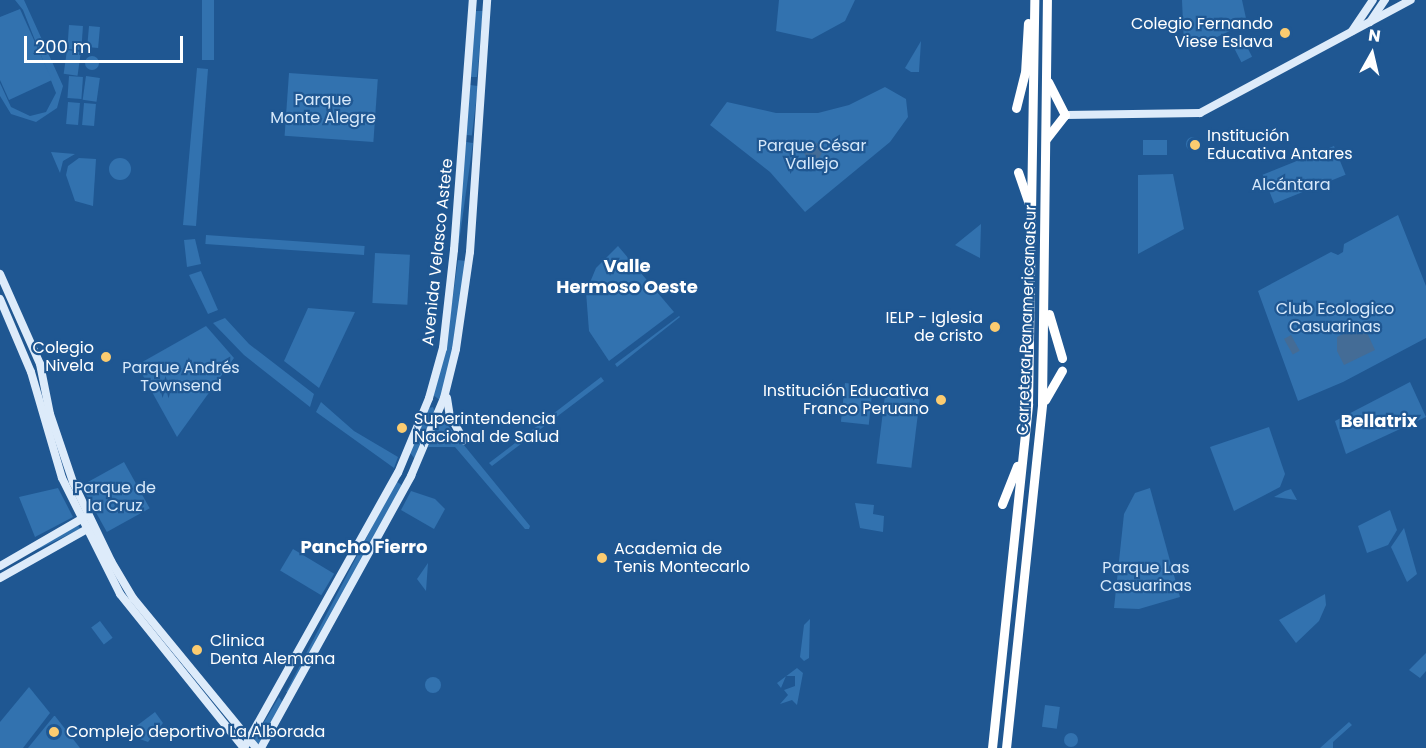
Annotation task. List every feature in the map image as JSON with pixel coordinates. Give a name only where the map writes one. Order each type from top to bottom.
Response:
[{"type":"highway","points":[[1016,108],[1025,73],[1029,0]]},
{"type":"highway","name":"Carretera Panamericana Sur","points":[[992,748],[1027,423],[1034,0]]},
{"type":"highway","name":"Carretera Panamericana Sur","points":[[1006,748],[1042,404],[1046,300],[1047,0]]},
{"type":"highway","points":[[1046,16],[1052,0]]},
{"type":"highway","points":[[1046,80],[1065,115],[1046,139]]},
{"type":"highway","points":[[1018,172],[1032,214]]},
{"type":"highway","points":[[1046,300],[1062,358]]},
{"type":"highway","points":[[1042,404],[1062,370]]},
{"type":"highway","points":[[1002,504],[1012,484],[1027,423]]},
{"type":"main road","points":[[1352,32],[1373,0]]},
{"type":"main road","points":[[1370,23],[1385,0]]},
{"type":"main road","points":[[1065,115],[1200,113],[1412,0]]},
{"type":"main road","points":[[473,3],[487,4]]},
{"type":"main road","name":"Avenida Velasco Astete","points":[[244,748],[398,473],[429,398],[443,348],[463,139],[473,3]]},
{"type":"main road","name":"Avenida Velasco Astete","points":[[261,748],[411,476],[447,388],[470,252],[487,4]]},
{"type":"main road","points":[[463,139],[477,141]]},
{"type":"main road","points":[[0,274],[40,364],[50,414],[83,517]]},
{"type":"main road","points":[[0,299],[31,372],[62,478],[126,604],[244,748]]},
{"type":"main road","points":[[447,388],[448,411],[464,440]]},
{"type":"main road","points":[[0,566],[83,517]]},
{"type":"main road","points":[[89,528],[133,598],[256,748]]},
{"type":"main road","points":[[0,578],[89,528]]},
{"type":"green space","points":[[15,0],[24,0],[63,86],[57,108],[36,122],[11,114],[0,96],[0,83],[11,107],[30,116],[46,112],[56,93],[23,10]]},
{"type":"green space","points":[[202,0],[214,0],[214,60],[202,60]]},
{"type":"green space","points":[[779,0],[855,0],[845,21],[812,39],[776,31]]},
{"type":"green space","points":[[1182,0],[1242,0],[1247,23],[1189,50],[1184,46]]},
{"type":"green space","points":[[20,9],[52,80],[9,100],[0,80],[0,17]]},
{"type":"green space","points":[[475,11],[483,11],[477,77],[470,77]]},
{"type":"green space","points":[[69,25],[83,26],[81,50],[67,49]]},
{"type":"green space","points":[[89,26],[100,27],[98,48],[87,47]]},
{"type":"green space","points":[[1243,39],[1252,57],[1241,62],[1232,44]]},
{"type":"green space","points":[[921,41],[919,72],[911,72],[905,68]]},
{"type":"green space","points":[[67,50],[81,52],[78,76],[64,74]]},
{"type":"green space","points":[[89,56],[95,56],[99,63],[95,70],[89,70],[85,66],[85,60]]},
{"type":"green space","points":[[197,68],[208,69],[196,226],[183,225]]},
{"type":"green space","name":"Parque Monte Alegre","points":[[289,73],[378,79],[373,142],[285,136]]},
{"type":"green space","points":[[69,76],[83,77],[81,99],[67,98]]},
{"type":"green space","points":[[86,76],[100,78],[97,102],[83,100]]},
{"type":"green space","points":[[470,85],[478,86],[472,136],[464,135]]},
{"type":"green space","name":"Parque César Vallejo","points":[[885,87],[906,99],[908,117],[890,142],[805,212],[770,172],[710,125],[727,102],[776,113],[818,113],[849,105]]},
{"type":"green space","points":[[68,102],[80,103],[78,125],[66,124]]},
{"type":"green space","points":[[84,103],[96,104],[94,126],[82,125]]},
{"type":"green space","points":[[1190,137],[1196,137],[1200,144],[1196,151],[1190,151],[1186,147],[1186,141]]},
{"type":"green space","points":[[1143,140],[1167,140],[1167,155],[1143,155]]},
{"type":"green space","points":[[466,142],[473,143],[459,243],[452,242]]},
{"type":"green space","name":"Alcántara","points":[[1334,146],[1346,175],[1274,204],[1263,175]]},
{"type":"green space","points":[[51,152],[75,154],[63,161],[60,173]]},
{"type":"green space","points":[[79,158],[96,159],[93,206],[75,201],[66,175],[68,166]]},
{"type":"green space","points":[[120,158],[128,161],[131,169],[128,177],[120,180],[112,177],[109,169],[112,161]]},
{"type":"green space","points":[[1173,174],[1184,229],[1138,254],[1138,175]]},
{"type":"green space","name":"Club Ecologico Casuarinas","points":[[1398,215],[1426,286],[1426,338],[1343,382],[1298,401],[1258,291],[1331,252],[1338,255],[1343,252],[1344,244]]},
{"type":"green space","points":[[981,224],[980,258],[955,245]]},
{"type":"green space","points":[[206,235],[365,246],[364,255],[205,244]]},
{"type":"green space","points":[[195,239],[201,264],[187,267],[184,240]]},
{"type":"green space","points":[[618,246],[674,312],[609,361],[589,331],[586,292],[596,268]]},
{"type":"green space","points":[[375,253],[410,255],[407,305],[372,303]]},
{"type":"green space","points":[[458,260],[466,261],[454,347],[441,401],[433,395],[446,345]]},
{"type":"green space","points":[[201,271],[218,310],[208,314],[189,275]]},
{"type":"green space","points":[[308,308],[355,312],[319,388],[284,361]]},
{"type":"green space","points":[[680,317],[617,367],[615,364]]},
{"type":"green space","points":[[225,318],[249,344],[314,394],[310,407],[244,355],[213,323]]},
{"type":"green space","name":"Parque Andrés Townsend","points":[[206,326],[234,358],[177,437],[137,365]]},
{"type":"green space","points":[[601,377],[604,381],[492,466],[489,463]]},
{"type":"green space","points":[[1410,382],[1426,417],[1346,454],[1335,421]]},
{"type":"green space","points":[[845,383],[873,386],[869,425],[841,422]]},
{"type":"green space","points":[[885,395],[920,399],[911,468],[877,463]]},
{"type":"green space","points":[[321,402],[354,431],[398,457],[394,468],[316,412]]},
{"type":"green space","points":[[433,407],[435,412],[415,459],[410,453],[429,408]]},
{"type":"green space","points":[[441,417],[530,526],[529,529],[525,529],[455,447],[428,447]]},
{"type":"green space","points":[[1269,427],[1285,474],[1280,487],[1234,511],[1210,447]]},
{"type":"green space","name":"Parque de la Cruz","points":[[124,462],[150,508],[107,532],[81,486]]},
{"type":"green space","points":[[396,481],[403,486],[290,692],[286,692]]},
{"type":"green space","points":[[58,488],[73,517],[35,537],[19,497]]},
{"type":"green space","name":"Parque Las Casuarinas","points":[[1150,488],[1180,597],[1139,609],[1114,608],[1124,514],[1135,493]]},
{"type":"green space","points":[[1291,489],[1297,500],[1274,497],[1285,491]]},
{"type":"green space","points":[[411,491],[435,499],[445,509],[434,529],[401,510]]},
{"type":"green space","points":[[855,503],[874,505],[873,514],[884,516],[883,532],[860,528]]},
{"type":"green space","points":[[1390,510],[1397,530],[1388,545],[1367,553],[1358,526]]},
{"type":"green space","points":[[78,525],[80,529],[39,549],[38,547]]},
{"type":"green space","points":[[1404,528],[1417,574],[1407,582],[1391,547]]},
{"type":"green space","points":[[293,549],[334,574],[321,595],[280,570]]},
{"type":"green space","points":[[428,563],[426,591],[417,579]]},
{"type":"green space","points":[[1325,594],[1326,605],[1319,621],[1296,643],[1279,620]]},
{"type":"green space","points":[[810,619],[809,658],[804,661],[800,657],[804,625]]},
{"type":"green space","points":[[100,621],[113,638],[104,644],[91,628]]},
{"type":"green space","points":[[1426,653],[1426,671],[1420,678],[1409,670]]},
{"type":"green space","points":[[797,668],[803,673],[797,705],[792,700],[780,704],[788,695],[784,690],[795,686],[795,676],[786,676]]},
{"type":"green space","points":[[786,676],[781,688],[777,683]]},
{"type":"green space","points":[[433,677],[439,679],[441,685],[439,691],[433,693],[427,691],[425,685],[427,679]]},
{"type":"green space","points":[[29,687],[50,713],[23,748],[0,748],[0,722]]},
{"type":"green space","points":[[279,697],[283,703],[259,745],[254,739]]},
{"type":"green space","points":[[1045,705],[1060,707],[1057,729],[1042,727]]},
{"type":"green space","points":[[155,712],[163,723],[148,742],[126,734]]},
{"type":"green space","name":"Complejo deportivo La Alborada","points":[[54,716],[80,748],[28,748]]},
{"type":"green space","points":[[1349,722],[1352,725],[1333,742],[1333,748],[1320,748]]},
{"type":"green space","points":[[1071,733],[1076,735],[1078,740],[1076,745],[1071,747],[1066,745],[1064,740],[1066,735]]},
{"type":"shaded area","points":[[813,142],[821,147],[822,151],[817,159],[813,160],[805,155],[804,151],[809,143]]},
{"type":"shaded area","points":[[1363,324],[1375,350],[1344,365],[1337,351],[1337,337]]},
{"type":"shaded area","points":[[1291,335],[1300,351],[1293,355],[1284,339]]},
{"type":"place","name":"Colegio Fernando Viese Eslava","points":[[1285,33]]},
{"type":"place","name":"Institución Educativa Antares","points":[[1195,145]]},
{"type":"place","name":"IELP - Iglesia de cristo","points":[[995,327]]},
{"type":"place","name":"Colegio Nivela","points":[[106,357]]},
{"type":"place","name":"Institución Educativa Franco Peruano","points":[[941,400]]},
{"type":"place","name":"Superintendencia Nacional de Salud","points":[[402,428]]},
{"type":"place","name":"Academia de Tenis Montecarlo","points":[[602,558]]},
{"type":"place","name":"Clinica Denta Alemana","points":[[197,650]]},
{"type":"place","name":"Complejo deportivo La Alborada","points":[[54,732]]},
{"type":"district","name":"Valle Hermoso Oeste","points":[[627,277]]},
{"type":"district","name":"Bellatrix","points":[[1379,421]]},
{"type":"district","name":"Pancho Fierro","points":[[364,547]]}]
